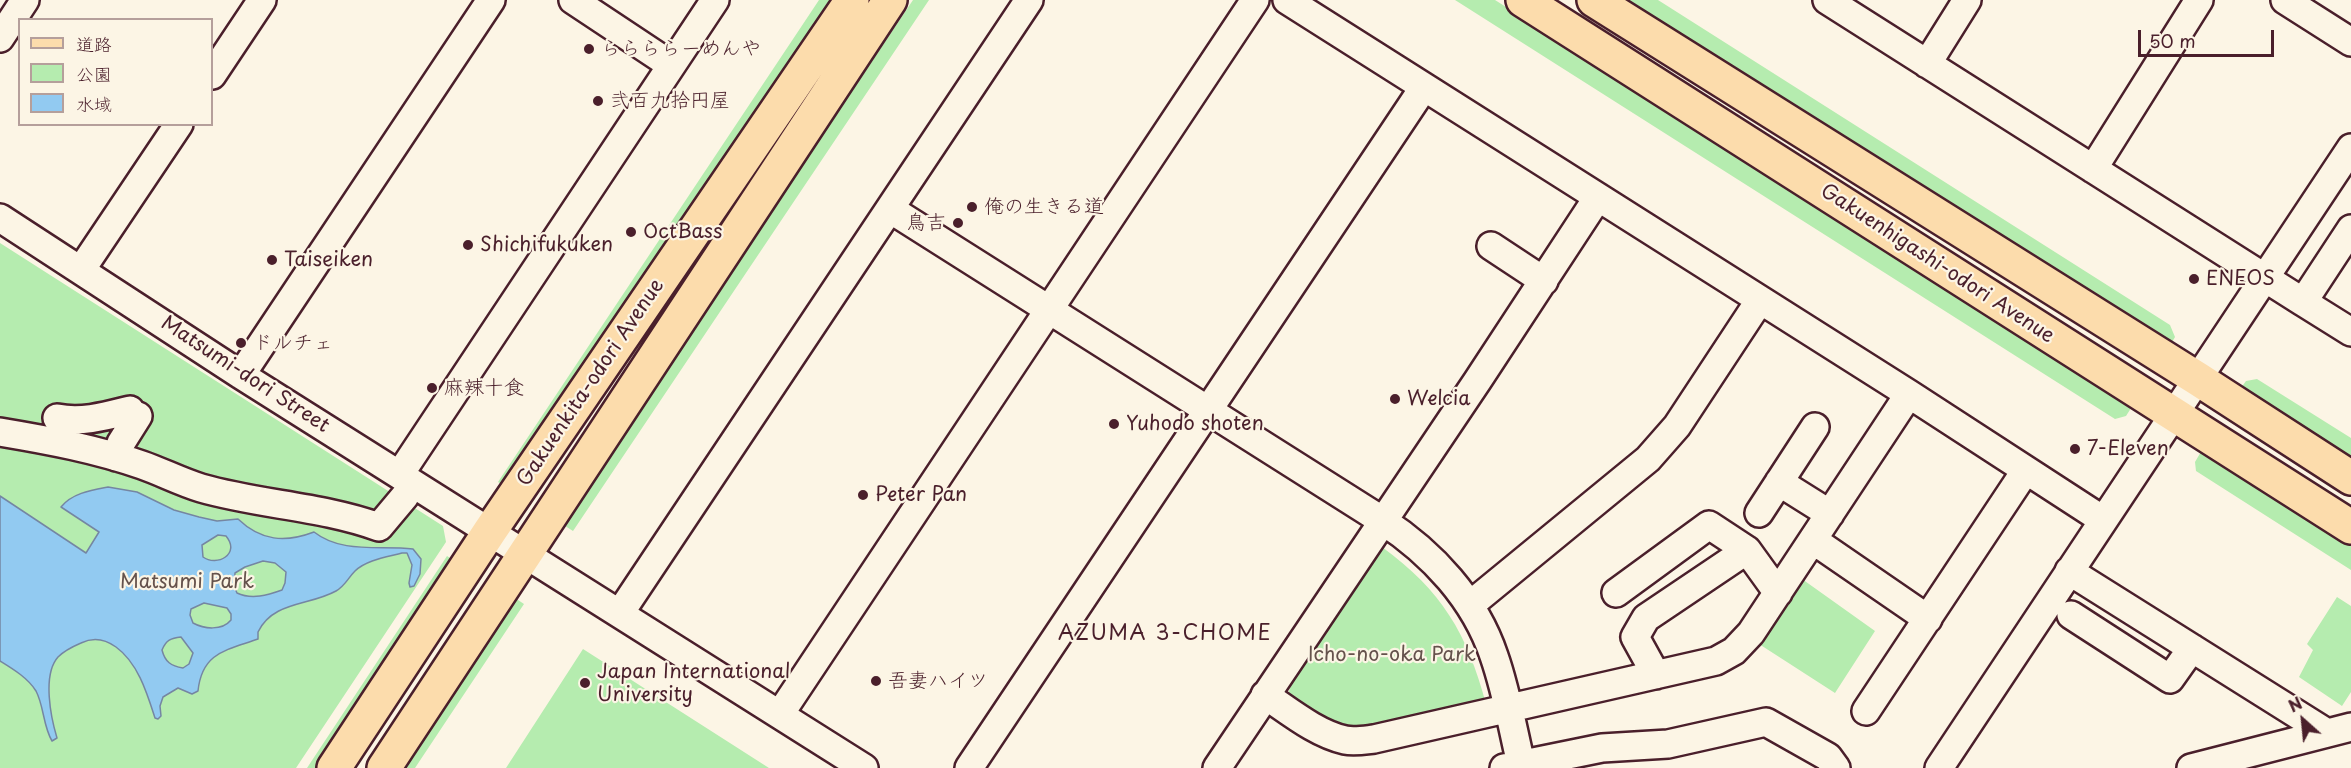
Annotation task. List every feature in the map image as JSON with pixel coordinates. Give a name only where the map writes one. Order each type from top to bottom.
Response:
[{"type":"main road","name":"Gakuenkita-odori Avenue","points":[[334,768],[490,531],[852,0]]},
{"type":"main road","name":"Gakuenkita-odori Avenue","points":[[384,768],[890,0]]},
{"type":"main road","name":"Gakuenhigashi-odori Avenue","points":[[1523,0],[2351,527]]},
{"type":"main road","name":"Gakuenhigashi-odori Avenue","points":[[1594,0],[2198,379],[2351,478]]},
{"type":"street","points":[[0,38],[25,0]]},
{"type":"street","points":[[213,74],[262,0]]},
{"type":"street","points":[[241,375],[491,0]]},
{"type":"street","points":[[573,0],[671,65]]},
{"type":"street","points":[[0,432],[116,457],[202,488],[270,504],[339,514],[379,526],[475,342],[715,0]]},
{"type":"street","points":[[620,613],[1029,0]]},
{"type":"street","points":[[780,714],[1255,0]]},
{"type":"street","points":[[1287,0],[1909,394],[2103,520]]},
{"type":"street","points":[[1827,0],[2351,332]]},
{"type":"street","points":[[1927,64],[1967,0]]},
{"type":"street","points":[[2093,168],[2199,0]]},
{"type":"street","points":[[2284,0],[2351,42]]},
{"type":"street","points":[[969,768],[1424,87]]},
{"type":"street","points":[[81,270],[177,126]]},
{"type":"street","points":[[1939,768],[2351,148]]},
{"type":"street","points":[[1217,768],[1598,197]]},
{"type":"street","points":[[890,209],[1383,521],[1427,554],[1470,605],[1494,656],[1508,709],[1515,767],[1602,748],[1668,744],[1766,722],[1828,757],[1836,768]]},
{"type":"street","name":"Matsumi-dori Street","points":[[0,218],[241,375],[402,485],[490,531],[864,768]]},
{"type":"street","points":[[2303,302],[2351,229]]},
{"type":"street","points":[[1491,246],[1544,280]]},
{"type":"street","points":[[1470,605],[1648,459],[1677,426],[1760,300]]},
{"type":"street","points":[[1265,695],[1327,734],[1346,740],[1374,739],[1716,661],[1734,651],[1751,633],[1909,394]]},
{"type":"street","points":[[57,418],[67,420],[134,413],[116,457]]},
{"type":"street","points":[[1759,513],[1815,427]]},
{"type":"street","points":[[1866,711],[2026,470]]},
{"type":"street","points":[[1779,482],[1830,513]]},
{"type":"street","points":[[1616,593],[1709,525],[1747,550],[1778,592]]},
{"type":"street","points":[[1813,540],[1928,619]]},
{"type":"street","points":[[1656,675],[1635,637],[1646,618],[1747,550]]},
{"type":"street","points":[[2069,570],[2192,648],[2339,730]]},
{"type":"street","points":[[2071,615],[2170,679],[2192,648]]},
{"type":"street","points":[[2191,768],[2339,730]]},
{"type":"green space","points":[[819,0],[835,0],[509,489],[498,482]]},
{"type":"green space","points":[[913,0],[929,0],[573,531],[562,524]]},
{"type":"green space","points":[[1455,0],[1495,0],[2133,405],[2126,416],[2115,419]]},
{"type":"green space","points":[[1618,0],[1658,0],[2170,325],[2175,337],[2168,349]]},
{"type":"green space","name":"Matsumi Park","points":[[0,243],[443,526],[446,542],[296,768],[0,768]]},
{"type":"green space","points":[[2257,379],[2351,438],[2351,464],[2238,392],[2246,381]]},
{"type":"green space","points":[[2202,450],[2351,544],[2351,570],[2196,471],[2195,462]]},
{"type":"green space","name":"Icho-no-oka Park","points":[[1382,547],[1421,580],[1449,615],[1470,656],[1486,704],[1418,720],[1345,730],[1287,699],[1292,680]]},
{"type":"green space","points":[[447,556],[458,563],[323,768],[307,768]]},
{"type":"green space","points":[[1802,579],[1875,631],[1835,693],[1759,644]]},
{"type":"green space","points":[[512,596],[524,604],[415,768],[398,768]]},
{"type":"green space","points":[[2337,597],[2351,606],[2351,692],[2342,706],[2299,677],[2313,650],[2307,644]]},
{"type":"green space","points":[[583,649],[769,768],[506,768]]},
{"type":"water","points":[[108,487],[137,492],[174,510],[199,517],[217,521],[238,519],[256,532],[274,538],[293,538],[314,532],[325,539],[349,546],[413,549],[421,559],[420,574],[414,586],[410,587],[412,565],[407,553],[402,553],[360,567],[342,587],[326,596],[282,609],[265,622],[258,632],[258,639],[226,650],[211,660],[200,678],[198,691],[192,694],[178,688],[163,697],[160,706],[161,716],[158,719],[155,718],[141,679],[124,654],[112,644],[103,641],[90,640],[78,644],[58,657],[50,674],[50,708],[57,738],[52,741],[41,703],[33,686],[0,661],[0,496],[86,553],[99,532],[61,507],[76,495]],"holes":[[[218,535],[226,536],[231,548],[225,557],[209,560],[203,557],[202,545]],[[263,561],[275,563],[286,572],[282,590],[254,596],[237,593],[234,586],[235,573]],[[204,603],[227,608],[231,614],[231,620],[223,626],[202,627],[193,623],[190,615],[191,609]],[[181,637],[193,653],[189,664],[183,668],[169,663],[165,658],[162,650],[172,639]]]},
{"type":"place","name":"ららららーめんや","points":[[589,49]]},
{"type":"place","name":"弐百九拾円屋","points":[[598,101]]},
{"type":"place","name":"俺の生きる道","points":[[972,207]]},
{"type":"place","name":"鳥吉","points":[[958,223]]},
{"type":"place","name":"OctBass","points":[[631,232]]},
{"type":"place","name":"Shichifukuken","points":[[468,245]]},
{"type":"place","name":"Taiseiken","points":[[272,260]]},
{"type":"place","name":"ENEOS","points":[[2194,279]]},
{"type":"place","name":"ドルチェ","points":[[241,343]]},
{"type":"place","name":"麻辣十食","points":[[432,388]]},
{"type":"place","name":"Welcia","points":[[1395,399]]},
{"type":"place","name":"Yuhodo shoten","points":[[1114,424]]},
{"type":"place","name":"7-Eleven","points":[[2075,449]]},
{"type":"place","name":"Peter Pan","points":[[863,495]]},
{"type":"place","name":"吾妻ハイツ","points":[[876,681]]},
{"type":"place","name":"Japan International University","points":[[585,683]]},
{"type":"district","name":"AZUMA 3-CHOME","points":[[1165,634]]}]
